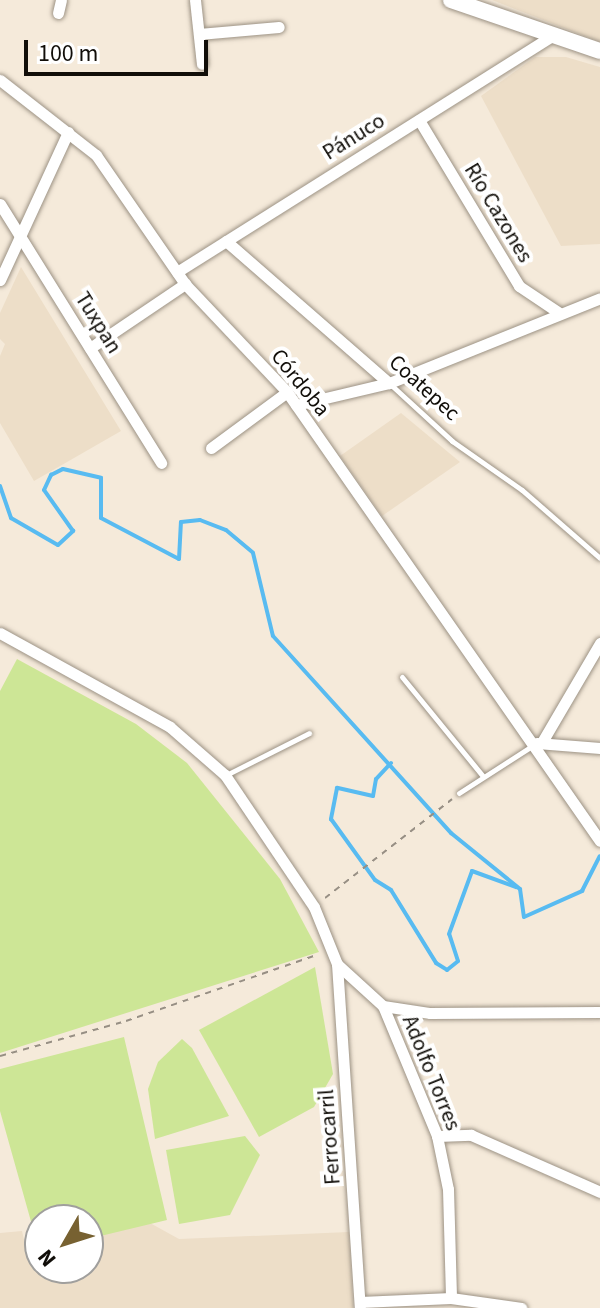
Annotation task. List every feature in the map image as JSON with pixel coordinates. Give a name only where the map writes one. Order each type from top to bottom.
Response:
[{"type":"main road","points":[[451,0],[600,51]]},
{"type":"street","points":[[58,13],[61,0]]},
{"type":"street","points":[[195,0],[202,64]]},
{"type":"street","points":[[199,34],[279,27]]},
{"type":"street","name":"Pánuco","points":[[177,272],[552,36]]},
{"type":"street","name":"Córdoba","points":[[3,87],[96,155],[185,284],[287,392],[538,743],[600,841]]},
{"type":"street","name":"Río Cazones","points":[[419,120],[519,286],[558,312]]},
{"type":"street","points":[[0,280],[68,132]]},
{"type":"street","name":"Tuxpan","points":[[0,204],[161,463]]},
{"type":"street","name":"Coatepec","points":[[226,241],[389,383]]},
{"type":"street","points":[[90,348],[185,284]]},
{"type":"street","points":[[296,405],[389,383],[558,312],[600,298]]},
{"type":"street","points":[[211,448],[287,392]]},
{"type":"street","name":"Ferrocarril","points":[[0,633],[147,712],[225,775],[314,907],[337,964],[360,1305]]},
{"type":"street","points":[[600,643],[538,743],[600,748]]},
{"type":"street","name":"Ferrocarril","points":[[337,964],[383,1006]]},
{"type":"street","points":[[383,1006],[430,1013],[600,1012]]},
{"type":"street","name":"Adolfo Torres","points":[[383,1006],[437,1136],[448,1189],[451,1298]]},
{"type":"street","points":[[437,1136],[471,1135],[600,1192]]},
{"type":"street","points":[[360,1305],[451,1298],[521,1308]]},
{"type":"lane","name":"Coatepec","points":[[389,383],[452,441],[522,490],[600,558]]},
{"type":"lane","points":[[402,677],[482,775]]},
{"type":"lane","points":[[225,775],[309,733]]},
{"type":"lane","points":[[459,793],[482,775],[538,743]]},
{"type":"path","points":[[314,907],[459,793]]},
{"type":"path","points":[[0,1056],[126,1021],[332,950]]},
{"type":"shaded area","points":[[492,0],[600,0],[600,42]]},
{"type":"shaded area","points":[[535,57],[566,57],[600,67],[600,244],[561,246],[481,96]]},
{"type":"shaded area","points":[[21,267],[121,431],[34,481],[0,423],[0,356],[5,344],[0,339],[0,313]]},
{"type":"shaded area","points":[[401,413],[460,462],[382,516],[340,456]]},
{"type":"shaded area","points":[[150,1223],[179,1239],[349,1232],[353,1308],[0,1308],[0,1233],[22,1231],[24,1284],[104,1284],[104,1234]]},
{"type":"green space","points":[[17,659],[136,724],[187,763],[280,879],[319,952],[0,1053],[0,691]]},
{"type":"green space","points":[[315,967],[333,1074],[314,1107],[259,1137],[199,1030]]},
{"type":"green space","points":[[124,1037],[167,1220],[104,1235],[104,1204],[26,1204],[0,1111],[0,1069]]},
{"type":"green space","points":[[182,1039],[192,1048],[229,1116],[155,1139],[148,1089],[158,1062]]},
{"type":"green space","points":[[245,1136],[260,1155],[230,1215],[179,1224],[166,1150]]},
{"type":"waterway","points":[[0,486],[11,518],[58,545],[73,531],[44,490],[51,475],[63,469],[101,478],[101,518],[179,559],[181,522],[200,520],[226,530],[253,553],[273,636],[451,833],[520,889],[524,917],[582,891],[600,856]]},
{"type":"waterway","points":[[391,763],[376,779],[373,796],[337,788],[331,819],[375,880],[391,890],[436,963],[447,970],[458,961],[449,934],[472,871],[516,887]]}]
